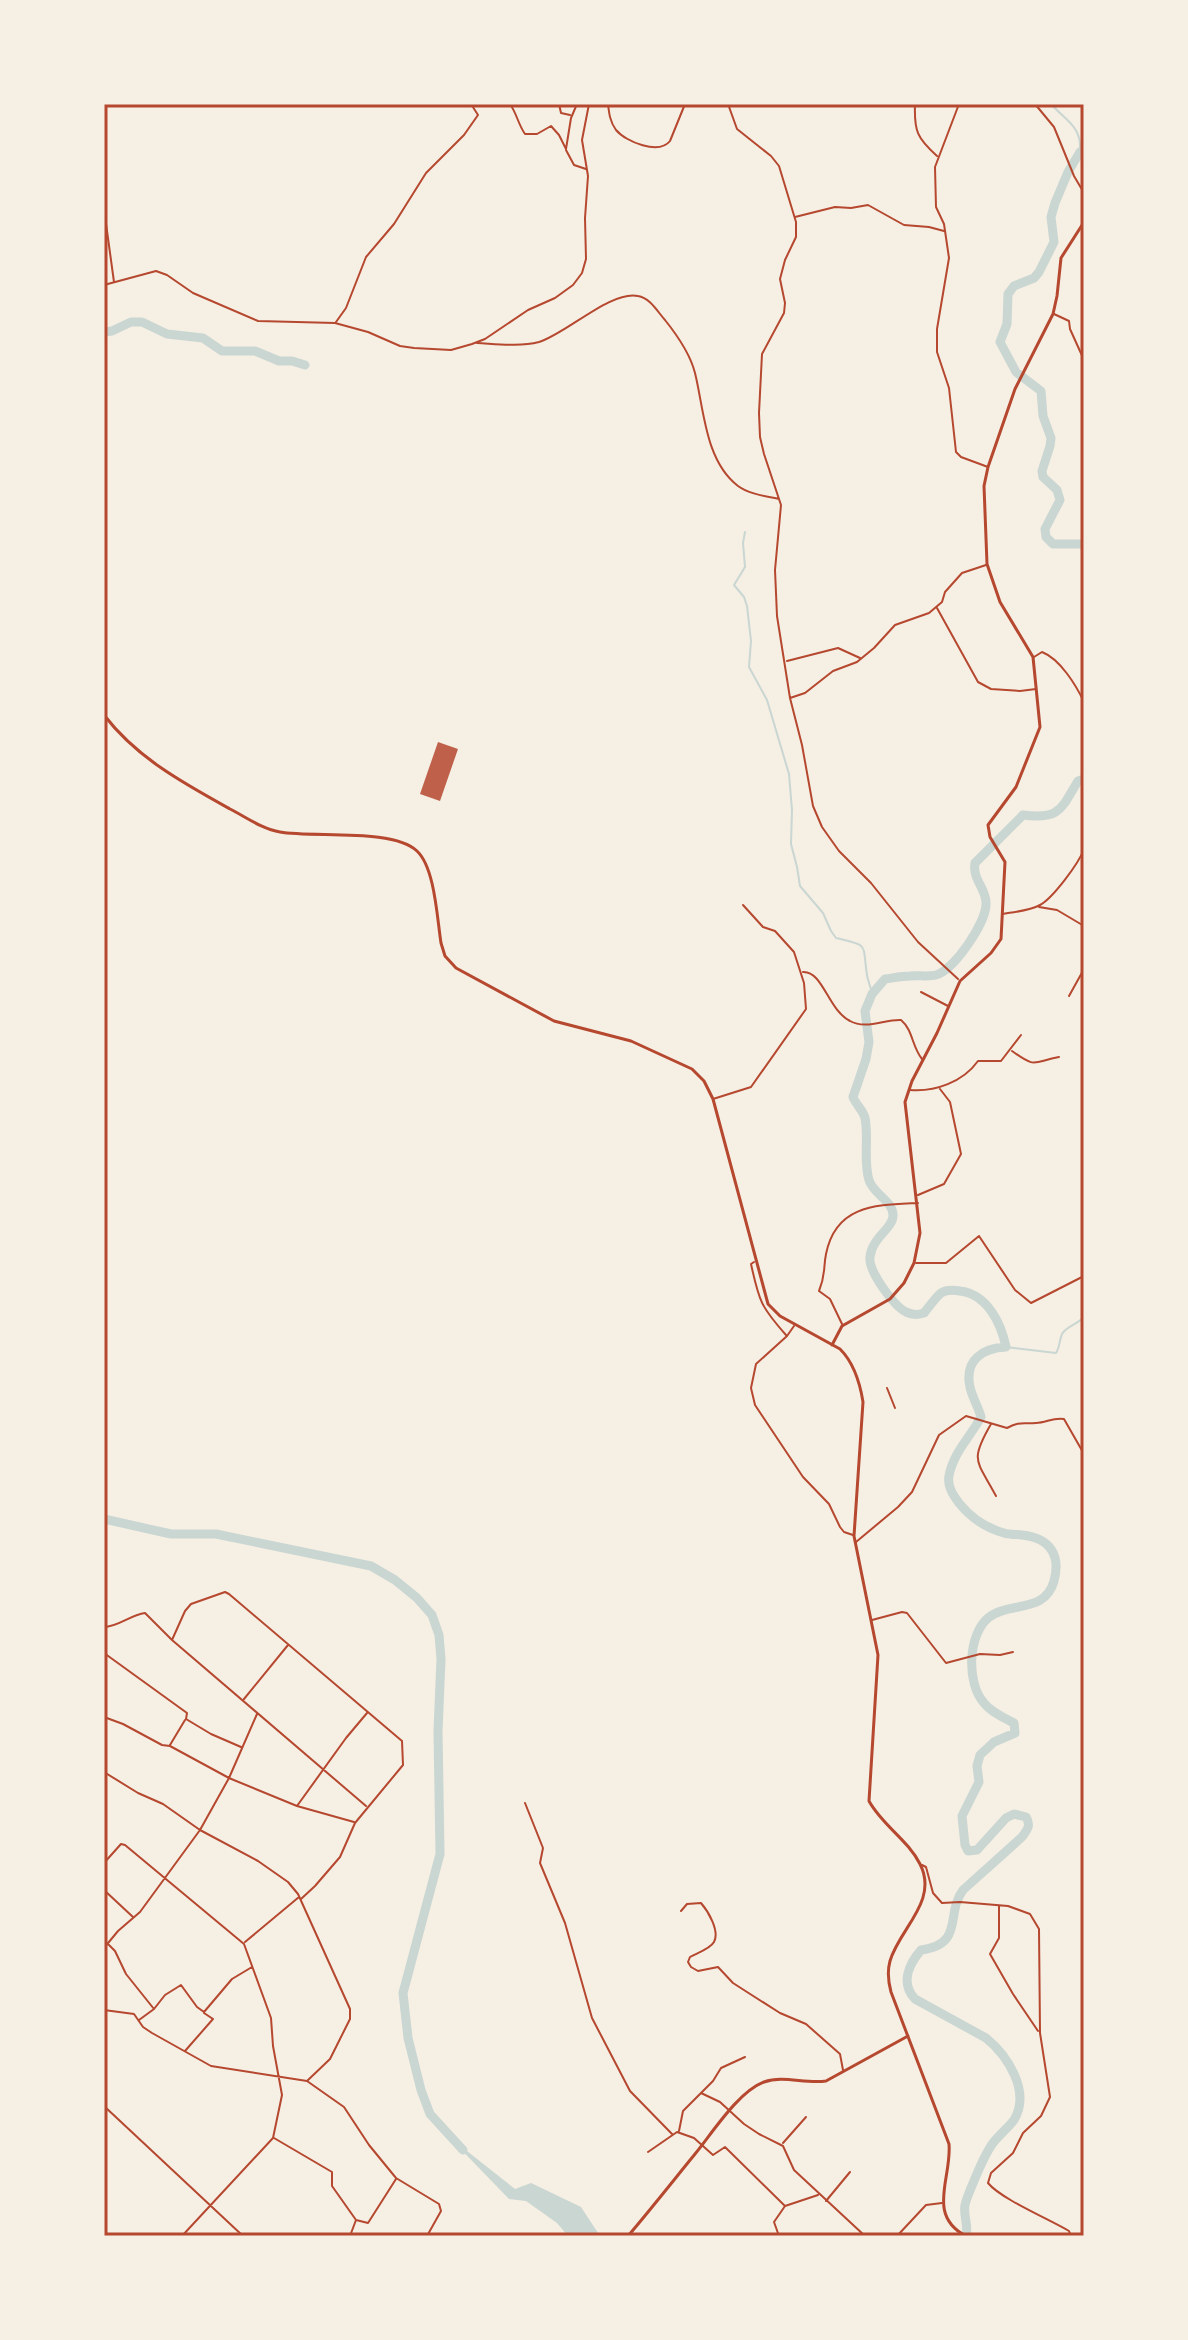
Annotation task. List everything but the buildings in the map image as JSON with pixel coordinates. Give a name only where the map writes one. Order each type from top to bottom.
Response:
[{"type":"main road","points":[[832,1345],[842,1326],[896,1292],[914,1263],[920,1233],[906,1120],[908,1090],[960,981],[997,947],[1001,939],[1005,862],[988,832],[990,819],[1016,787],[1040,727],[1033,657],[1000,602],[987,564],[983,504],[988,467],[1015,389],[1053,314],[1061,258],[1084,222]]},
{"type":"main road","points":[[104,715],[126,740],[172,777],[268,829],[396,840],[415,848],[427,863],[445,956],[456,968],[554,1021],[631,1041],[692,1069],[704,1081],[713,1099],[768,1304],[794,1325],[840,1349],[849,1359],[863,1402],[854,1536],[878,1655],[869,1801],[876,1814],[921,1865],[925,1881],[923,1897],[891,1958],[887,1975],[949,2144],[950,2158],[942,2203],[946,2217],[953,2228],[964,2235]]},
{"type":"main road","points":[[628,2236],[753,2087],[781,2079],[813,2083],[826,2081],[908,2036]]},
{"type":"street","points":[[335,323],[346,308],[366,257],[394,224],[426,173],[464,135],[478,115],[471,104]]},
{"type":"street","points":[[510,104],[516,113],[517,124],[525,134],[537,134],[551,126],[574,165],[587,169]]},
{"type":"street","points":[[559,104],[561,113],[572,116]]},
{"type":"street","points":[[566,149],[577,104]]},
{"type":"street","points":[[104,285],[156,271],[193,293],[258,321],[335,323],[414,348],[451,350],[476,343],[528,310],[555,298],[573,285],[582,273],[586,259],[587,169],[582,140],[589,104]]},
{"type":"street","points":[[608,104],[611,122],[619,133],[661,148],[670,141],[685,104]]},
{"type":"street","points":[[728,104],[737,129],[779,166],[795,217],[796,237],[780,279],[784,313],[762,354],[760,437],[779,499],[781,526],[775,570],[776,598],[790,698],[813,806],[822,827],[839,851],[871,883],[909,932],[960,981]]},
{"type":"street","points":[[915,104],[915,129],[938,157]]},
{"type":"street","points":[[959,104],[935,167],[936,207],[946,232],[948,271],[937,329],[938,358],[949,388],[956,452],[961,457],[988,467]]},
{"type":"street","points":[[1035,104],[1054,127],[1084,193]]},
{"type":"street","points":[[795,217],[835,207],[868,205],[904,225],[946,232]]},
{"type":"street","points":[[104,209],[114,282]]},
{"type":"street","points":[[476,343],[503,345],[539,342],[612,301],[629,295],[641,296],[651,302],[676,334],[692,363],[709,440],[730,479],[750,492],[779,499]]},
{"type":"street","points":[[1053,314],[1069,321],[1084,360]]},
{"type":"street","points":[[790,698],[805,693],[833,671],[861,658],[895,625],[929,613],[942,602],[945,592],[962,573],[987,564]]},
{"type":"street","points":[[936,607],[978,682],[991,689],[1037,689]]},
{"type":"street","points":[[784,661],[838,648],[861,658]]},
{"type":"street","points":[[1033,657],[1042,652],[1048,654],[1084,702]]},
{"type":"street","points":[[1038,907],[1078,861],[1084,849]]},
{"type":"street","points":[[713,1099],[751,1087],[804,1015],[806,1005],[801,973],[791,947],[775,931],[763,927],[743,905]]},
{"type":"street","points":[[1002,914],[1038,907],[1057,910],[1084,926]]},
{"type":"street","points":[[1069,996],[1084,969]]},
{"type":"street","points":[[801,973],[809,972],[815,976],[828,1000],[849,1021],[868,1024],[901,1020],[909,1029],[914,1047],[923,1060]]},
{"type":"street","points":[[921,992],[949,1006]]},
{"type":"street","points":[[908,1090],[939,1088],[970,1071],[978,1061],[999,1062],[1021,1035]]},
{"type":"street","points":[[1011,1051],[1034,1064],[1059,1057]]},
{"type":"street","points":[[917,1196],[944,1184],[961,1154],[950,1102],[939,1088]]},
{"type":"street","points":[[842,1326],[830,1299],[819,1291],[832,1235],[841,1222],[865,1208],[918,1203]]},
{"type":"street","points":[[914,1263],[946,1263],[979,1236],[1015,1290],[1031,1303],[1084,1276]]},
{"type":"street","points":[[755,1261],[751,1264],[759,1300],[787,1336]]},
{"type":"street","points":[[794,1325],[787,1336],[756,1364],[751,1388],[755,1405],[803,1477],[829,1504],[840,1527],[854,1536]]},
{"type":"street","points":[[887,1388],[895,1408]]},
{"type":"street","points":[[855,1543],[912,1492],[939,1435],[966,1416],[1007,1428],[1022,1422],[1041,1423],[1060,1417],[1084,1454]]},
{"type":"street","points":[[991,1423],[979,1445],[977,1460],[996,1496]]},
{"type":"street","points":[[172,1640],[191,1604],[225,1592],[402,1741],[403,1765],[355,1823],[340,1857],[300,1898],[244,1944]]},
{"type":"street","points":[[104,1627],[112,1627],[136,1614],[145,1613],[172,1640],[368,1808]]},
{"type":"street","points":[[871,1620],[907,1613],[946,1663],[980,1654],[1013,1652]]},
{"type":"street","points":[[243,1700],[289,1644]]},
{"type":"street","points":[[104,1653],[187,1713],[170,1746]]},
{"type":"street","points":[[104,1948],[165,1880],[200,1830],[229,1778],[258,1712]]},
{"type":"street","points":[[297,1806],[368,1712]]},
{"type":"street","points":[[104,1717],[170,1746],[229,1778],[297,1806],[355,1823]]},
{"type":"street","points":[[186,1719],[242,1747]]},
{"type":"street","points":[[104,1772],[258,1861],[288,1882],[300,1898],[350,2009],[350,2019],[330,2059],[307,2081]]},
{"type":"street","points":[[525,1803],[543,1848],[540,1863],[565,1923],[592,2018],[630,2091],[672,2134]]},
{"type":"street","points":[[104,1863],[121,1844],[125,1845],[244,1944],[271,2018],[281,2104],[273,2138],[182,2236]]},
{"type":"street","points":[[921,1865],[926,1867],[936,1898],[942,1903],[999,1905],[1030,1914],[1039,1929],[1040,2033],[1050,2097],[1041,2116],[1023,2133],[1013,2153],[991,2173],[988,2183],[1006,2197],[1069,2231],[1071,2236]]},
{"type":"street","points":[[104,1890],[133,1918]]},
{"type":"street","points":[[681,1911],[687,1904],[701,1903],[716,1934],[710,1946],[690,1957],[688,1962],[691,1967],[698,1971],[718,1967],[733,1983],[780,2013],[806,2024],[840,2054],[844,2071]]},
{"type":"street","points":[[999,1905],[999,1938],[990,1954],[1040,2033]]},
{"type":"street","points":[[108,1944],[115,1951],[126,1974],[154,2009]]},
{"type":"street","points":[[204,2012],[232,1979],[253,1966]]},
{"type":"street","points":[[139,2020],[154,2009],[165,1995],[181,1985],[197,2007],[213,2019],[185,2052]]},
{"type":"street","points":[[104,2010],[129,2012],[143,2027],[211,2066],[307,2081],[344,2107],[396,2178],[441,2207],[427,2236]]},
{"type":"street","points":[[679,2132],[683,2111],[713,2081],[721,2068],[745,2057]]},
{"type":"street","points":[[701,2093],[720,2102],[759,2134],[782,2145],[794,2170],[865,2236]]},
{"type":"street","points":[[104,2106],[243,2236]]},
{"type":"street","points":[[782,2145],[806,2117]]},
{"type":"street","points":[[648,2152],[679,2132],[694,2138],[713,2155],[725,2147],[785,2206]]},
{"type":"street","points":[[273,2138],[332,2172],[332,2186],[356,2220],[368,2223],[396,2178]]},
{"type":"street","points":[[826,2201],[850,2172]]},
{"type":"street","points":[[779,2236],[774,2222],[785,2206],[819,2195]]},
{"type":"street","points":[[897,2236],[926,2205],[942,2203]]},
{"type":"street","points":[[350,2236],[356,2220]]},
{"type":"shaded area","points":[[448,2136],[515,2189],[531,2183],[581,2207],[600,2236],[568,2236],[557,2223],[526,2201],[509,2199]]},
{"type":"waterway","points":[[1051,104],[1076,130],[1080,152]]},
{"type":"waterway","points":[[1084,149],[1068,172],[1055,203],[1051,217],[1054,242],[1039,272],[1034,278],[1014,286],[1008,294],[1007,324],[1000,342],[1016,372],[1041,391],[1043,416],[1051,438],[1043,477],[1057,490],[1060,500],[1045,529],[1046,537],[1053,544],[1084,546]]},
{"type":"waterway","points":[[104,332],[131,322],[142,322],[167,334],[203,338],[222,351],[255,351],[279,361],[305,365]]},
{"type":"waterway","points":[[745,532],[745,567],[734,585],[747,606],[751,641],[749,667],[767,700],[789,774],[791,844],[800,886],[823,913],[836,938],[862,948],[872,994]]},
{"type":"waterway","points":[[966,2236],[967,2199],[990,2148],[1014,2120],[1019,2109],[1018,2086],[1009,2064],[986,2038],[915,1999],[907,1980],[913,1961],[921,1950],[935,1947],[949,1935],[963,1890],[1022,1837],[1028,1827],[1026,1817],[1014,1814],[1006,1818],[977,1850],[968,1851],[965,1845],[962,1816],[979,1782],[977,1766],[980,1755],[994,1742],[1015,1733],[1014,1723],[990,1709],[978,1694],[972,1672],[973,1647],[981,1626],[988,1618],[1043,1598],[1054,1581],[1056,1563],[1046,1544],[1032,1537],[1006,1534],[985,1525],[964,1508],[951,1490],[949,1476],[954,1460],[981,1417],[970,1387],[970,1370],[983,1353],[1006,1347],[991,1311],[970,1293],[946,1291],[924,1313],[913,1314],[895,1303],[877,1279],[870,1257],[893,1215],[890,1206],[869,1180],[865,1118],[853,1097],[866,1059],[869,1042],[865,1011],[872,994],[885,979],[936,975],[960,955],[985,912],[986,899],[975,863],[1023,815],[1052,814],[1063,805],[1078,781],[1084,779]]},
{"type":"waterway","points":[[1006,1347],[1056,1353],[1062,1334],[1084,1317]]},
{"type":"waterway","points":[[104,1519],[171,1534],[216,1534],[371,1566],[395,1580],[432,1615],[439,1635],[441,1659],[438,1731],[440,1854],[403,1993],[408,2038],[430,2114],[463,2150]]}]
